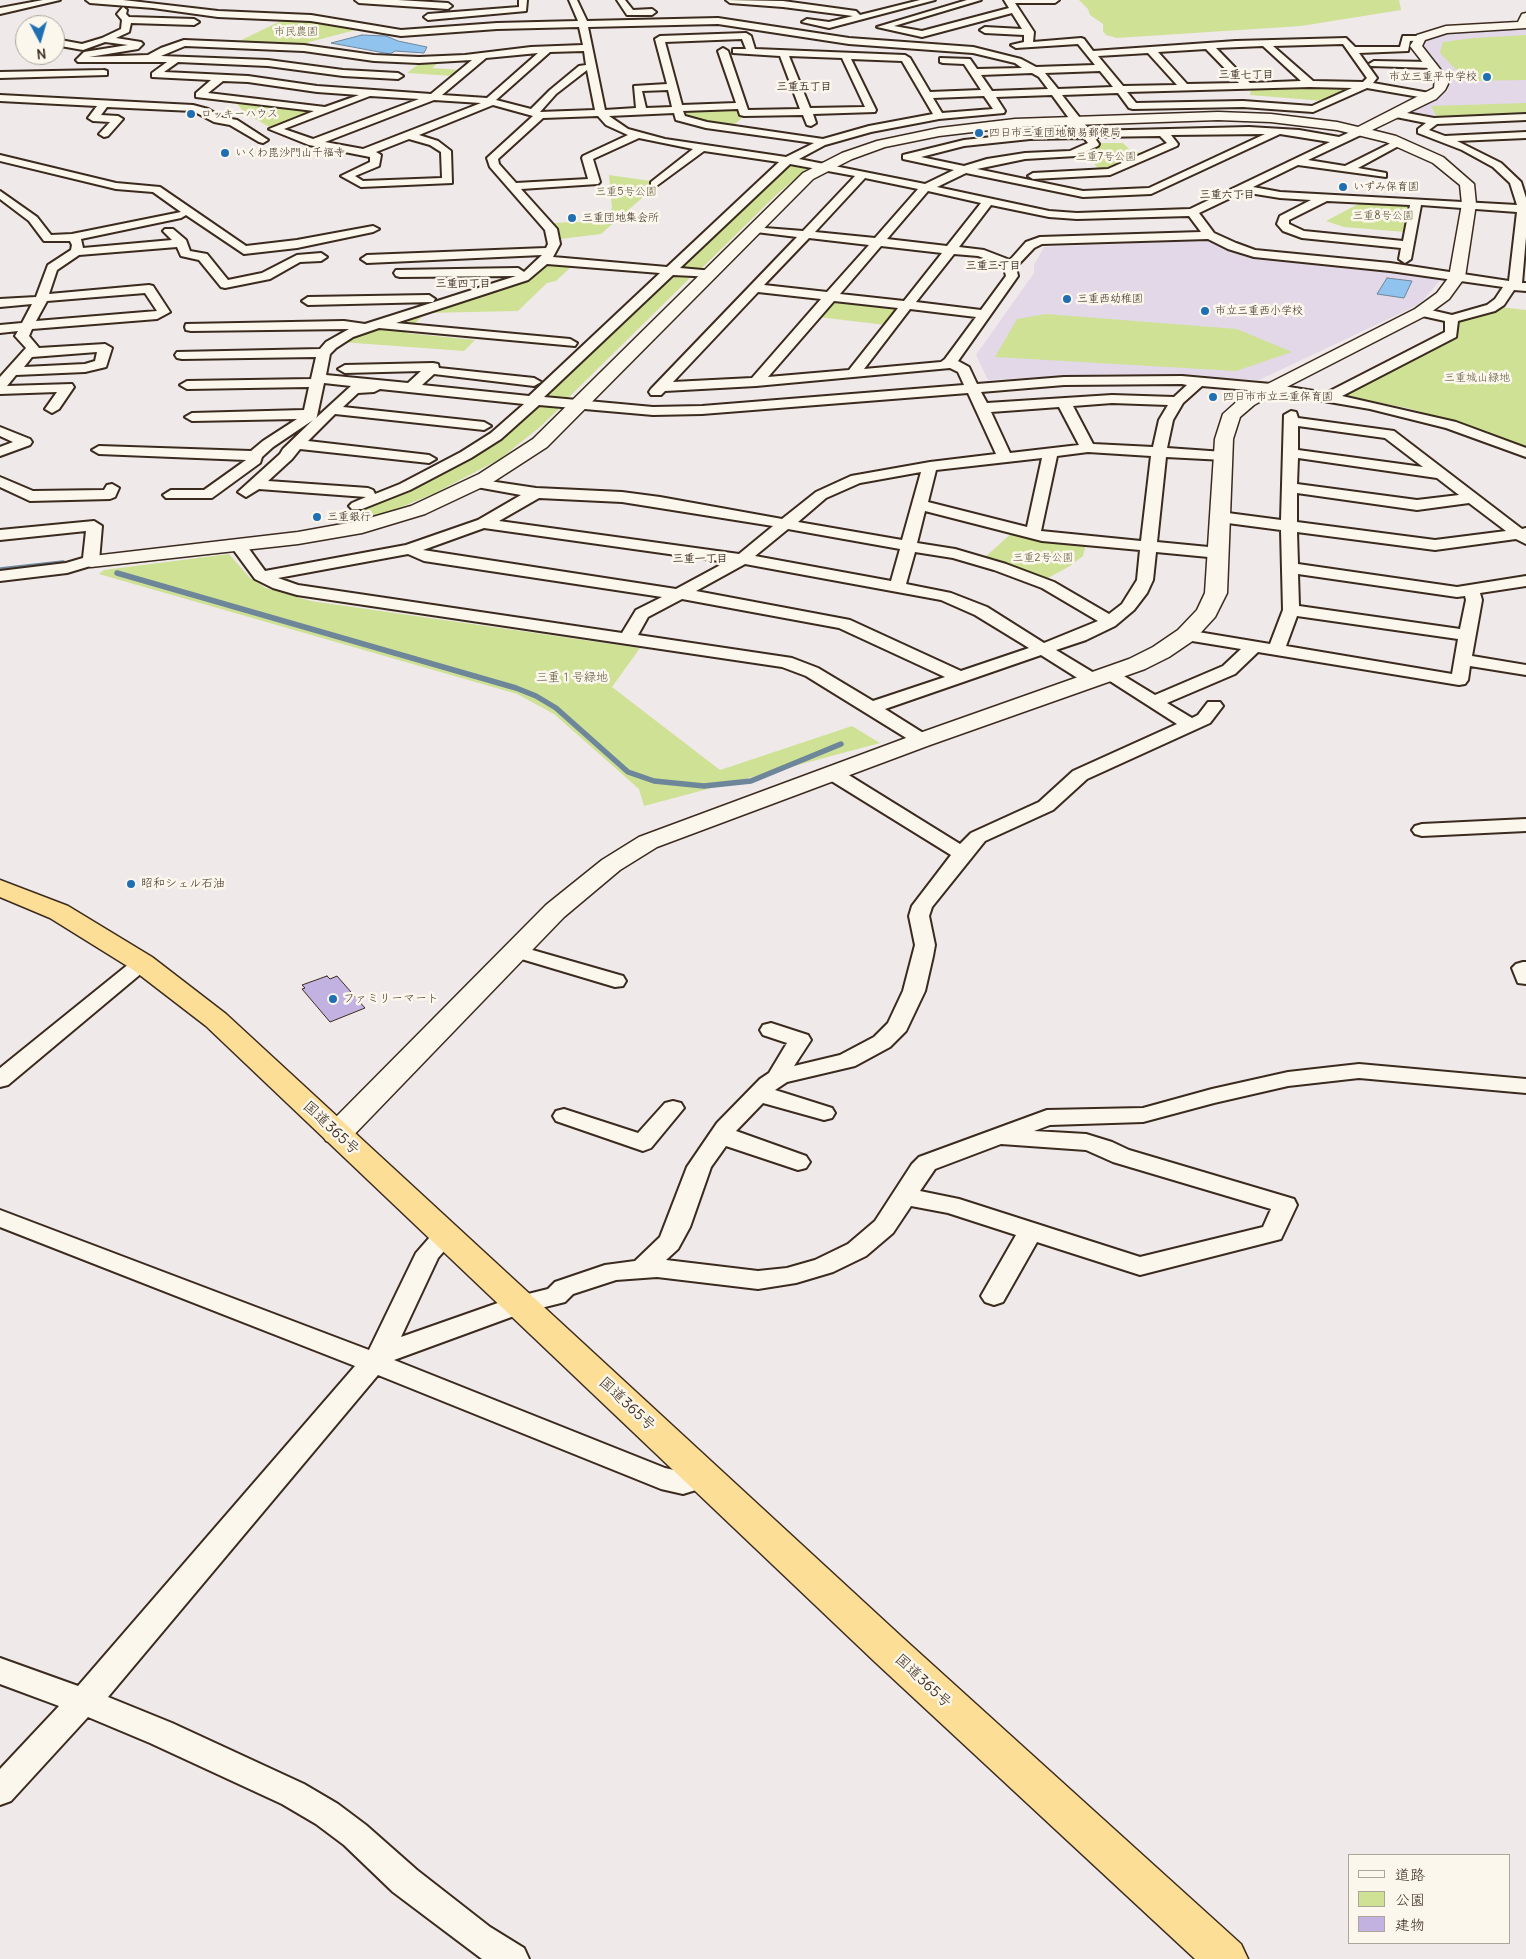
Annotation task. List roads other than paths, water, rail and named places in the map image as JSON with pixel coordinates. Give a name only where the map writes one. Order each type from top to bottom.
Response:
[{"type":"highway","name":"国道365号","points":[[0,888],[59,912],[142,963],[216,1020],[890,1650],[1226,1959]]},
{"type":"street","points":[[3,0],[23,6]]},
{"type":"street","points":[[0,11],[56,0]]},
{"type":"street","points":[[90,0],[233,15],[318,19],[369,29],[401,32],[583,23],[718,21],[849,41],[959,48],[1001,56],[1036,70],[1094,144],[1072,154],[1008,158],[965,169],[925,188],[756,382]]},
{"type":"street","points":[[360,0],[471,6],[470,12]]},
{"type":"street","points":[[414,18],[523,9],[524,0]]},
{"type":"street","points":[[572,0],[583,23],[600,112],[610,123],[637,135],[701,148],[825,166],[1059,216],[1192,212],[1396,114],[1439,90],[1442,80],[1417,48],[1416,44],[1422,38]]},
{"type":"street","points":[[621,0],[629,0]]},
{"type":"street","points":[[621,0],[630,13],[663,12]]},
{"type":"street","points":[[730,0],[783,4],[866,16]]},
{"type":"street","points":[[794,20],[829,25],[931,0]]},
{"type":"street","points":[[977,0],[882,27],[922,34],[1015,7],[1055,0]]},
{"type":"street","points":[[65,44],[82,47],[126,30],[126,20],[121,14],[124,12],[119,5],[121,2]]},
{"type":"street","points":[[875,2],[904,6]]},
{"type":"street","points":[[233,15],[250,5]]},
{"type":"street","points":[[1015,7],[1029,32],[1028,44]]},
{"type":"street","points":[[291,9],[329,11]]},
{"type":"street","points":[[680,12],[735,13]]},
{"type":"street","points":[[126,20],[193,22],[237,19],[249,16]]},
{"type":"street","points":[[1352,50],[1400,50],[1405,49],[1406,38],[1422,38],[1446,30],[1525,22]]},
{"type":"street","points":[[985,30],[1029,32]]},
{"type":"street","points":[[750,50],[746,36],[660,39],[668,52],[672,87],[681,119],[696,124],[820,142]]},
{"type":"street","points":[[106,39],[137,46],[87,54],[81,60],[150,58],[259,62],[352,74],[398,76]]},
{"type":"street","points":[[911,44],[1004,45],[1081,41],[1087,53],[1103,68],[1133,106],[1244,110],[1313,109],[1366,85],[1370,82],[1372,76],[1346,41],[1266,43],[1087,53]]},
{"type":"street","points":[[1266,43],[1310,84]]},
{"type":"street","points":[[150,58],[164,50],[184,44],[304,48],[368,57],[419,60],[548,49],[588,48]]},
{"type":"street","points":[[1208,46],[1248,86]]},
{"type":"street","points":[[275,63],[304,48]]},
{"type":"street","points":[[363,153],[491,102],[548,49]]},
{"type":"street","points":[[845,55],[871,110],[744,113],[718,51],[750,50],[909,58],[939,116]]},
{"type":"street","points":[[1151,50],[1186,88]]},
{"type":"street","points":[[783,52],[820,142]]},
{"type":"street","points":[[1001,56],[1050,54]]},
{"type":"street","points":[[313,143],[433,97],[484,55]]},
{"type":"street","points":[[176,59],[155,75],[241,78],[309,88],[491,102],[537,114],[741,106]]},
{"type":"street","points":[[357,506],[405,486],[466,455],[496,436],[788,160],[820,142],[886,125],[939,116],[1000,111],[967,61],[932,59]]},
{"type":"street","points":[[408,135],[434,143],[446,151],[448,181],[361,184],[346,176],[375,164],[376,155],[313,143],[274,129],[374,93],[419,60]]},
{"type":"street","points":[[241,78],[259,62]]},
{"type":"street","points":[[1363,64],[1431,65]]},
{"type":"street","points":[[171,495],[207,495],[238,475],[255,460],[255,456],[268,444],[310,414],[324,353],[336,341],[368,325],[528,275],[547,256],[555,240],[551,229],[494,165],[493,156],[537,114],[553,92],[582,68],[592,67]]},
{"type":"street","points":[[974,72],[1103,68]]},
{"type":"street","points":[[0,75],[54,70],[110,73]]},
{"type":"street","points":[[220,78],[200,94],[329,109]]},
{"type":"street","points":[[927,95],[1310,84],[1366,85],[1431,96]]},
{"type":"street","points":[[1244,110],[1248,86]]},
{"type":"street","points":[[641,111],[637,88],[672,87]]},
{"type":"street","points":[[0,98],[104,102],[199,109],[218,120],[233,122],[263,140]]},
{"type":"street","points":[[26,110],[35,100]]},
{"type":"street","points":[[104,102],[92,118],[118,119],[104,134]]},
{"type":"street","points":[[0,576],[67,568],[91,561],[317,536],[377,524],[423,508],[476,483],[533,448],[580,404],[808,176],[825,166],[864,149],[913,136],[996,124],[1076,121],[1244,110],[1361,131],[1399,143],[1438,160],[1454,171],[1467,184],[1469,204],[1457,277],[1443,296],[1422,312],[1271,388],[1248,401],[1232,414],[1225,431],[1217,587],[1212,602],[1200,621],[1186,635],[1156,655],[1100,677],[922,740],[648,842],[611,865],[578,891],[515,951],[337,1134]]},
{"type":"street","points":[[1396,114],[1434,121],[1526,116]]},
{"type":"street","points":[[1422,312],[1452,319],[1495,306],[1517,286],[1524,209],[1523,192],[1511,176],[1497,165],[1480,154],[1422,130],[1434,121]]},
{"type":"street","points":[[886,125],[913,136]]},
{"type":"street","points":[[1279,132],[1151,191],[1083,194],[907,157],[944,146],[987,140],[1086,134],[1240,130],[1279,132],[1340,141]]},
{"type":"street","points":[[1021,181],[1045,174],[1110,172],[1173,144],[1162,132]]},
{"type":"street","points":[[514,186],[594,182],[587,158],[637,135]]},
{"type":"street","points":[[1444,138],[1526,135]]},
{"type":"street","points":[[1346,170],[1399,143]]},
{"type":"street","points":[[655,184],[701,148]]},
{"type":"street","points":[[0,158],[116,186],[156,189],[244,250],[297,244],[373,229]]},
{"type":"street","points":[[1297,162],[1382,175]]},
{"type":"street","points":[[639,410],[863,174]]},
{"type":"street","points":[[1244,188],[1270,194],[1469,204],[1524,209]]},
{"type":"street","points":[[0,194],[33,219],[48,239],[74,238],[76,252]]},
{"type":"street","points":[[1324,197],[1284,218],[1282,223],[1287,228],[1302,234],[1408,245]]},
{"type":"street","points":[[1403,269],[1416,201]]},
{"type":"street","points":[[853,374],[906,304],[988,202]]},
{"type":"street","points":[[1192,212],[1210,235],[1232,246],[1264,255],[1403,269],[1517,286]]},
{"type":"street","points":[[68,238],[181,215]]},
{"type":"street","points":[[661,387],[756,382],[936,368],[950,362],[1012,276],[1010,267],[1004,261],[988,255],[950,249],[756,229]]},
{"type":"street","points":[[169,231],[182,243],[185,253],[202,257],[226,289],[266,276],[297,259],[321,257]]},
{"type":"street","points":[[1010,267],[1030,245],[1040,241],[1210,235]]},
{"type":"street","points":[[0,385],[33,348],[22,336],[41,299],[52,268],[76,252],[182,243]]},
{"type":"street","points":[[367,259],[547,256],[710,274]]},
{"type":"street","points":[[400,273],[517,272],[528,275]]},
{"type":"street","points":[[756,288],[985,314]]},
{"type":"street","points":[[0,303],[149,289],[164,312],[157,315],[0,329]]},
{"type":"street","points":[[308,301],[449,300]]},
{"type":"street","points":[[1330,397],[1451,334],[1452,319]]},
{"type":"street","points":[[190,327],[368,325],[570,343]]},
{"type":"street","points":[[13,371],[85,368],[101,364],[105,348],[28,353]]},
{"type":"street","points":[[182,355],[324,353]]},
{"type":"street","points":[[368,493],[251,488],[354,389],[412,387],[439,372],[451,360]]},
{"type":"street","points":[[950,362],[964,370],[1005,457]]},
{"type":"street","points":[[187,385],[318,377],[433,367],[412,387]]},
{"type":"street","points":[[439,372],[534,382]]},
{"type":"street","points":[[318,377],[639,410],[702,410],[971,387],[1108,379],[1199,382],[1271,388],[1330,397],[1436,421],[1526,453]]},
{"type":"street","points":[[871,708],[1042,649],[1110,622],[1128,607],[1143,587],[1159,452],[1168,414],[1177,401],[1199,382]]},
{"type":"street","points":[[0,390],[67,387],[52,409]]},
{"type":"street","points":[[981,408],[1062,401],[1130,398],[1177,401]]},
{"type":"street","points":[[1062,401],[1088,448]]},
{"type":"street","points":[[333,410],[484,426]]},
{"type":"street","points":[[192,417],[310,414]]},
{"type":"street","points":[[1276,649],[1291,610],[1289,526],[1292,418],[1389,434],[1524,536]]},
{"type":"street","points":[[0,432],[25,442],[0,452]]},
{"type":"street","points":[[297,444],[429,459]]},
{"type":"street","points":[[627,639],[642,614],[741,560],[821,496],[846,483],[880,474],[930,466],[1088,448],[1224,456]]},
{"type":"street","points":[[99,450],[255,456]]},
{"type":"street","points":[[1033,534],[1051,452]]},
{"type":"street","points":[[1290,453],[1441,474]]},
{"type":"street","points":[[897,587],[930,466]]},
{"type":"street","points":[[0,482],[30,496],[110,494],[112,488]]},
{"type":"street","points":[[476,483],[536,493],[642,500],[908,545],[977,559],[1020,574],[1060,592],[1100,614],[1110,622]]},
{"type":"street","points":[[1290,488],[1417,505],[1472,498]]},
{"type":"street","points":[[261,576],[365,559],[410,549],[483,523],[536,493]]},
{"type":"street","points":[[920,505],[1033,534],[1066,540],[1219,553]]},
{"type":"street","points":[[1220,517],[1436,545],[1524,536]]},
{"type":"street","points":[[483,523],[741,560],[945,596],[966,604],[1042,649],[1153,702],[1191,725]]},
{"type":"street","points":[[0,535],[94,526],[91,561]]},
{"type":"street","points":[[238,545],[261,576],[279,584],[316,594],[798,666],[812,672],[922,740]]},
{"type":"street","points":[[410,549],[424,556],[678,593],[844,624],[959,677]]},
{"type":"street","points":[[0,564],[67,559],[91,561]]},
{"type":"street","points":[[1291,568],[1457,592],[1526,581]]},
{"type":"street","points":[[1186,635],[1459,680],[1474,600],[1471,590]]},
{"type":"street","points":[[1291,610],[1467,635]]},
{"type":"street","points":[[1153,702],[1229,670],[1254,646]]},
{"type":"street","points":[[1463,660],[1526,670]]},
{"type":"street","points":[[643,1268],[668,1243],[686,1208],[699,1167],[710,1150],[721,1138],[725,1128],[761,1092],[780,1076],[853,1058],[882,1042],[898,1026],[914,991],[923,956],[925,945],[919,916],[922,906],[962,854],[978,837],[1046,806],[1080,774],[1204,719],[1214,706]]},
{"type":"street","points":[[832,773],[962,854]]},
{"type":"street","points":[[1422,830],[1526,825]]},
{"type":"street","points":[[515,951],[615,981]]},
{"type":"street","points":[[0,1080],[142,963]]},
{"type":"street","points":[[771,1030],[800,1040],[781,1069],[780,1076]]},
{"type":"street","points":[[376,1359],[521,1304],[556,1296],[564,1288],[614,1271],[643,1268],[758,1280],[802,1273],[841,1259],[869,1242],[884,1227],[927,1162],[1047,1118],[1143,1115],[1212,1096],[1325,1074],[1378,1072],[1526,1086]]},
{"type":"street","points":[[761,1092],[769,1097],[824,1112]]},
{"type":"street","points":[[564,1116],[643,1143],[673,1108]]},
{"type":"street","points":[[904,1197],[950,1205],[1140,1266],[1272,1233],[1285,1205],[1121,1156],[1104,1147],[1086,1142],[996,1137]]},
{"type":"street","points":[[721,1138],[732,1139],[798,1162]]},
{"type":"street","points":[[0,1218],[376,1359],[662,1478],[683,1483],[705,1476]]},
{"type":"street","points":[[994,1296],[1031,1231]]},
{"type":"street","points":[[0,1791],[99,1686],[376,1359],[428,1253],[446,1235]]},
{"type":"street","points":[[0,1671],[83,1701],[293,1794],[327,1814],[355,1835],[405,1881],[478,1938],[512,1959]]},
{"type":"water","points":[[362,35],[386,36],[398,41],[427,47],[424,53],[395,51],[390,54],[331,43]]},
{"type":"water","points":[[1387,278],[1412,281],[1404,298],[1377,294]]},
{"type":"waterway","points":[[0,570],[63,563]]},
{"type":"waterway","points":[[117,573],[516,688],[536,696],[556,708],[628,772],[654,781],[704,786],[751,781],[841,744]]},
{"type":"place","name":"市立三重平中学校","points":[[1487,77]]},
{"type":"place","name":"ロッキーハウス","points":[[191,114]]},
{"type":"place","name":"四日市三重団地簡易郵便局","points":[[979,133]]},
{"type":"place","name":"いくわ毘沙門山千福寺","points":[[225,153]]},
{"type":"place","name":"いずみ保育園","points":[[1343,187]]},
{"type":"place","name":"三重団地集会所","points":[[572,218]]},
{"type":"place","name":"三重西幼稚園","points":[[1067,299]]},
{"type":"place","name":"市立三重西小学校","points":[[1205,311]]},
{"type":"place","name":"四日市市立三重保育園","points":[[1213,397]]},
{"type":"place","name":"三重銀行","points":[[317,517]]},
{"type":"place","name":"昭和シェル石油","points":[[131,884]]},
{"type":"place","name":"ファミリーマート","points":[[333,999]]},
{"type":"district","name":"三重七丁目","points":[[1246,75]]},
{"type":"district","name":"三重五丁目","points":[[804,87]]},
{"type":"district","name":"三重六丁目","points":[[1227,195]]},
{"type":"district","name":"三重三丁目","points":[[993,266]]},
{"type":"district","name":"三重四丁目","points":[[463,284]]},
{"type":"district","name":"三重一丁目","points":[[700,559]]},
{"type":"park label","name":"市民農園","points":[[296,32]]},
{"type":"park label","name":"三重7号公園","points":[[1106,157]]},
{"type":"park label","name":"三重5号公園","points":[[626,192]]},
{"type":"park label","name":"三重8号公園","points":[[1383,216]]},
{"type":"park label","name":"三重城山緑地","points":[[1477,378]]},
{"type":"park label","name":"三重2号公園","points":[[1043,558]]},
{"type":"park label","name":"三重１号緑地","points":[[572,678]]}]
